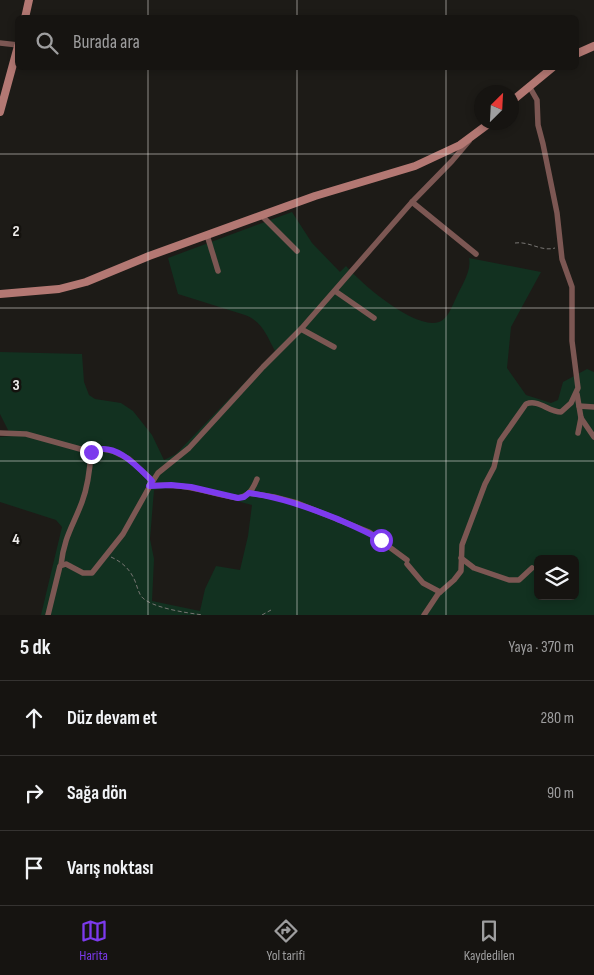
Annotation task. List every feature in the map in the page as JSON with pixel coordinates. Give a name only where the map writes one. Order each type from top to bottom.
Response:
[{"type":"street","points":[[26,15],[29,0]]},
{"type":"street","points":[[0,43],[15,45]]},
{"type":"street","points":[[579,53],[594,46]]},
{"type":"street","points":[[0,112],[15,56]]},
{"type":"street","points":[[519,95],[549,70]]},
{"type":"street","points":[[529,86],[536,100],[538,125],[557,213],[563,264],[572,287],[572,341],[578,382],[578,406],[581,418],[594,437]]},
{"type":"street","points":[[0,294],[76,286],[261,215],[334,190],[416,166],[448,152],[480,130]]},
{"type":"street","points":[[61,565],[68,564],[82,573],[90,574],[108,555],[131,522],[151,484],[164,468],[188,448],[301,329],[412,202],[452,161],[471,138]]},
{"type":"street","points":[[412,202],[476,254]]},
{"type":"street","points":[[261,215],[298,251]]},
{"type":"street","points":[[207,235],[218,271]]},
{"type":"street","points":[[335,290],[374,318]]},
{"type":"street","points":[[301,329],[334,347]]},
{"type":"street","points":[[424,615],[440,592],[460,574],[462,568],[462,545],[485,484],[494,467],[500,441],[522,408],[526,404],[533,402],[551,411],[561,412],[571,403],[577,392]]},
{"type":"street","points":[[578,406],[594,407]]},
{"type":"street","points":[[578,433],[581,418]]},
{"type":"street","points":[[0,433],[26,434],[91,452],[103,449],[120,454],[130,459],[151,484],[191,487],[238,498],[244,497],[249,493],[256,479]]},
{"type":"street","points":[[48,615],[67,535],[85,494],[89,477],[91,452]]},
{"type":"street","points":[[249,493],[297,503],[369,532],[406,562],[423,583],[440,592]]},
{"type":"street","points":[[461,558],[474,568],[509,580],[519,580],[532,568]]},
{"type":"path","points":[[515,244],[527,243],[544,249],[560,247]]},
{"type":"path","points":[[108,555],[120,561],[126,567],[141,595],[148,602],[203,615]]},
{"type":"path","points":[[262,615],[271,610]]},
{"type":"green space","points":[[292,212],[312,243],[340,272],[346,266],[363,283],[389,303],[416,319],[428,323],[439,322],[449,312],[468,273],[469,258],[541,272],[511,327],[507,368],[526,395],[551,403],[558,400],[563,382],[587,369],[594,372],[594,615],[41,615],[62,527],[56,520],[0,502],[0,437],[11,436],[0,414],[0,352],[82,354],[84,382],[89,395],[95,399],[121,403],[133,411],[152,435],[164,460],[176,454],[275,351],[260,325],[251,318],[178,294],[168,258]],"holes":[[[171,488],[198,491],[252,505],[248,536],[240,570],[216,566],[205,589],[200,611],[152,601],[154,559],[150,539],[154,490]]]},
{"type":"route","points":[[91,452],[96,449],[103,449],[114,451],[130,459],[152,481],[149,486],[171,485],[200,488],[236,498],[244,497],[249,493],[274,497],[307,507],[369,532],[381,540]]}]
